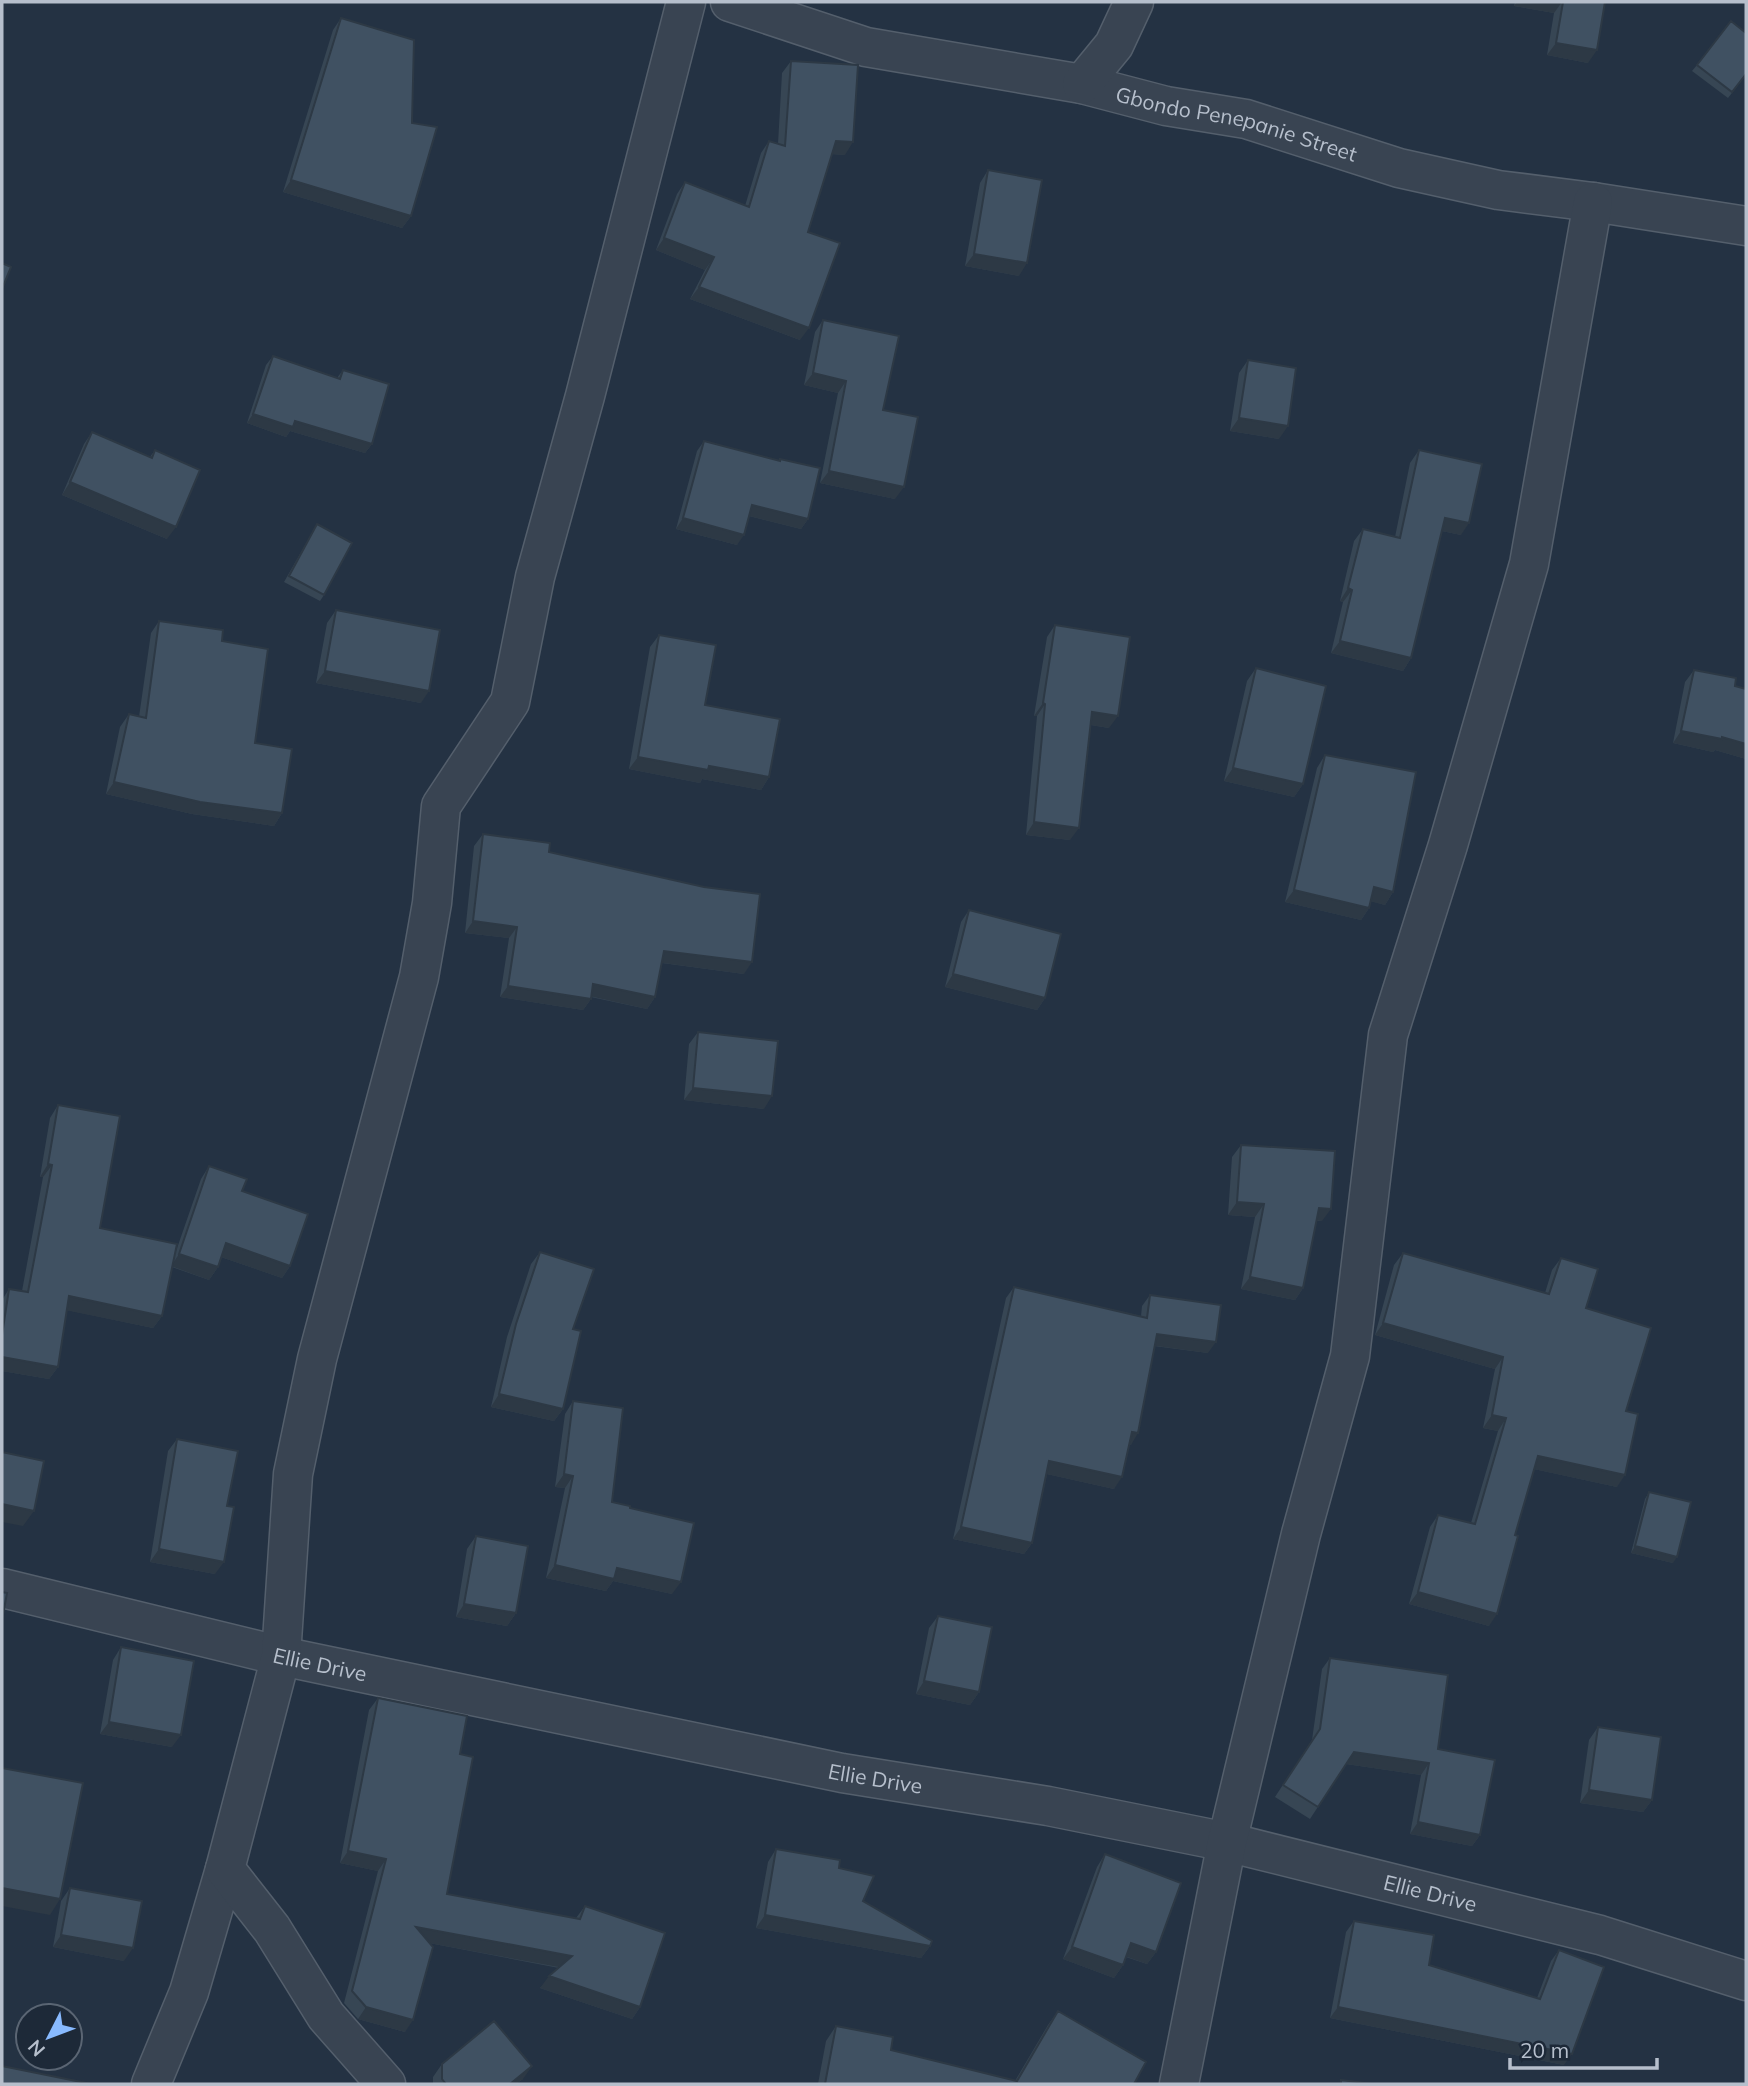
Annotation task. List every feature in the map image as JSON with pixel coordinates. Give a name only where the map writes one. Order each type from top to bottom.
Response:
[{"type":"street","points":[[151,2084],[189,1992],[225,1869],[281,1656],[293,1474],[317,1359],[419,977],[432,904],[441,806],[510,702],[535,577],[586,396],[685,2]]},
{"type":"street","name":"Gbondo Penepanie Street","points":[[730,2],[866,47],[1082,84],[1166,106],[1246,119],[1424,173],[1498,190],[1746,226]]},
{"type":"street","points":[[1082,84],[1114,45],[1134,2]]},
{"type":"street","points":[[1179,2084],[1227,1842],[1301,1534],[1350,1356],[1388,1035],[1448,845],[1529,564],[1592,202]]},
{"type":"street","name":"Ellie Drive","points":[[2,1588],[281,1656],[842,1773],[1048,1806],[1227,1842],[1600,1935],[1746,1981]]},
{"type":"street","points":[[225,1869],[272,1929],[326,2016],[386,2084]]},
{"type":"building","points":[[1563,2],[1605,2],[1597,50],[1556,43]]},
{"type":"building","points":[[341,18],[414,40],[412,123],[437,127],[411,216],[291,180]]},
{"type":"building","points":[[1731,21],[1746,33],[1746,74],[1732,92],[1697,65]]},
{"type":"building","points":[[791,61],[858,65],[853,142],[836,141],[808,232],[840,243],[809,328],[699,287],[714,257],[664,238],[685,182],[749,207],[769,141],[785,146]]},
{"type":"building","points":[[988,170],[1042,180],[1027,263],[974,254]]},
{"type":"building","points":[[2,263],[11,267],[2,289]]},
{"type":"building","points":[[823,320],[899,336],[883,410],[918,417],[904,487],[829,471],[846,381],[813,373]]},
{"type":"building","points":[[273,356],[340,379],[343,370],[389,384],[372,444],[295,421],[293,427],[253,414]]},
{"type":"building","points":[[1248,360],[1296,368],[1288,426],[1239,418]]},
{"type":"building","points":[[92,432],[152,458],[155,450],[200,470],[176,527],[70,482]]},
{"type":"building","points":[[704,441],[780,461],[820,468],[808,519],[752,505],[744,535],[683,518]]},
{"type":"building","points":[[1419,450],[1482,464],[1469,523],[1445,518],[1411,658],[1340,641],[1352,590],[1348,588],[1363,529],[1400,538]]},
{"type":"building","points":[[317,524],[352,543],[324,595],[289,576]]},
{"type":"building","points":[[336,610],[440,630],[429,691],[325,671]]},
{"type":"building","points":[[159,621],[223,630],[222,641],[268,649],[255,743],[292,749],[282,813],[200,802],[114,782],[129,714],[146,718]]},
{"type":"building","points":[[1055,625],[1130,637],[1118,716],[1092,712],[1079,828],[1034,822],[1043,703]]},
{"type":"building","points":[[659,635],[716,645],[705,705],[780,719],[769,777],[709,766],[708,770],[638,757]]},
{"type":"building","points":[[1256,668],[1326,686],[1303,784],[1233,768]]},
{"type":"building","points":[[1694,670],[1736,678],[1735,686],[1746,689],[1746,744],[1722,737],[1681,731]]},
{"type":"building","points":[[1325,755],[1416,772],[1393,892],[1374,887],[1369,908],[1294,890]]},
{"type":"building","points":[[483,834],[550,843],[549,852],[704,887],[760,894],[752,962],[664,951],[655,997],[593,984],[591,999],[508,986],[517,927],[473,921]]},
{"type":"building","points":[[969,910],[1061,934],[1045,998],[953,974]]},
{"type":"building","points":[[698,1032],[778,1041],[772,1096],[693,1088]]},
{"type":"building","points":[[58,1105],[120,1116],[100,1228],[177,1244],[162,1316],[69,1296],[58,1367],[2,1357],[2,1335],[9,1289],[28,1292],[52,1165],[48,1164]]},
{"type":"building","points":[[1241,1145],[1335,1151],[1331,1209],[1319,1208],[1303,1288],[1250,1277],[1264,1204],[1237,1202]]},
{"type":"building","points":[[209,1166],[247,1179],[242,1191],[308,1214],[290,1266],[226,1243],[218,1267],[179,1254]]},
{"type":"building","points":[[540,1252],[594,1269],[573,1329],[581,1331],[563,1409],[499,1394],[516,1324]]},
{"type":"building","points":[[1403,1253],[1549,1294],[1561,1258],[1598,1269],[1586,1308],[1651,1328],[1626,1411],[1638,1414],[1625,1475],[1538,1456],[1515,1535],[1518,1536],[1497,1614],[1418,1592],[1438,1515],[1475,1524],[1506,1418],[1492,1415],[1503,1357],[1383,1323]]},
{"type":"building","points":[[1014,1287],[1147,1318],[1150,1295],[1221,1305],[1216,1342],[1157,1334],[1138,1433],[1132,1432],[1122,1477],[1049,1461],[1032,1543],[961,1527]]},
{"type":"building","points":[[573,1401],[623,1408],[612,1502],[694,1523],[681,1582],[617,1568],[614,1579],[555,1565],[573,1476],[564,1474]]},
{"type":"building","points":[[177,1439],[238,1451],[227,1506],[234,1507],[224,1562],[159,1549]]},
{"type":"building","points":[[2,1452],[44,1461],[34,1511],[2,1504]]},
{"type":"building","points":[[1649,1492],[1691,1502],[1677,1557],[1635,1546]]},
{"type":"building","points":[[476,1536],[528,1546],[516,1613],[464,1604]]},
{"type":"building","points":[[2,1592],[7,1593],[2,1620]]},
{"type":"building","points":[[938,1616],[992,1627],[979,1692],[924,1681]]},
{"type":"building","points":[[121,1647],[194,1661],[181,1735],[109,1722]]},
{"type":"building","points":[[1330,1658],[1448,1675],[1438,1749],[1495,1760],[1480,1835],[1418,1822],[1429,1763],[1354,1752],[1318,1807],[1283,1785],[1320,1729]]},
{"type":"building","points":[[378,1698],[467,1716],[460,1754],[473,1757],[447,1894],[580,1919],[585,1906],[665,1933],[640,2007],[549,1976],[572,1956],[416,1927],[433,1947],[413,2020],[366,2007],[352,1991],[386,1859],[348,1851]]},
{"type":"building","points":[[1598,1727],[1661,1737],[1652,1800],[1589,1790]]},
{"type":"building","points":[[2,1768],[83,1783],[60,1899],[2,1888]]},
{"type":"building","points":[[776,1849],[840,1860],[839,1868],[874,1876],[863,1901],[932,1941],[930,1946],[765,1915]]},
{"type":"building","points":[[1105,1854],[1181,1883],[1156,1952],[1131,1943],[1123,1965],[1072,1947]]},
{"type":"building","points":[[70,1888],[142,1901],[133,1948],[61,1935]]},
{"type":"building","points":[[1354,1921],[1434,1935],[1429,1965],[1540,1999],[1559,1950],[1604,1967],[1572,2054],[1338,2007]]},
{"type":"building","points":[[1058,2011],[1146,2062],[1134,2084],[825,2084],[836,2026],[893,2037],[891,2050],[1017,2081]]},
{"type":"building","points":[[494,2021],[532,2066],[510,2084],[446,2084],[442,2079],[442,2064]]},
{"type":"building","points":[[2,2066],[14,2068],[14,2072],[32,2072],[91,2084],[2,2084]]},
{"type":"building","points":[[1341,2080],[1373,2084],[1341,2084]]}]
